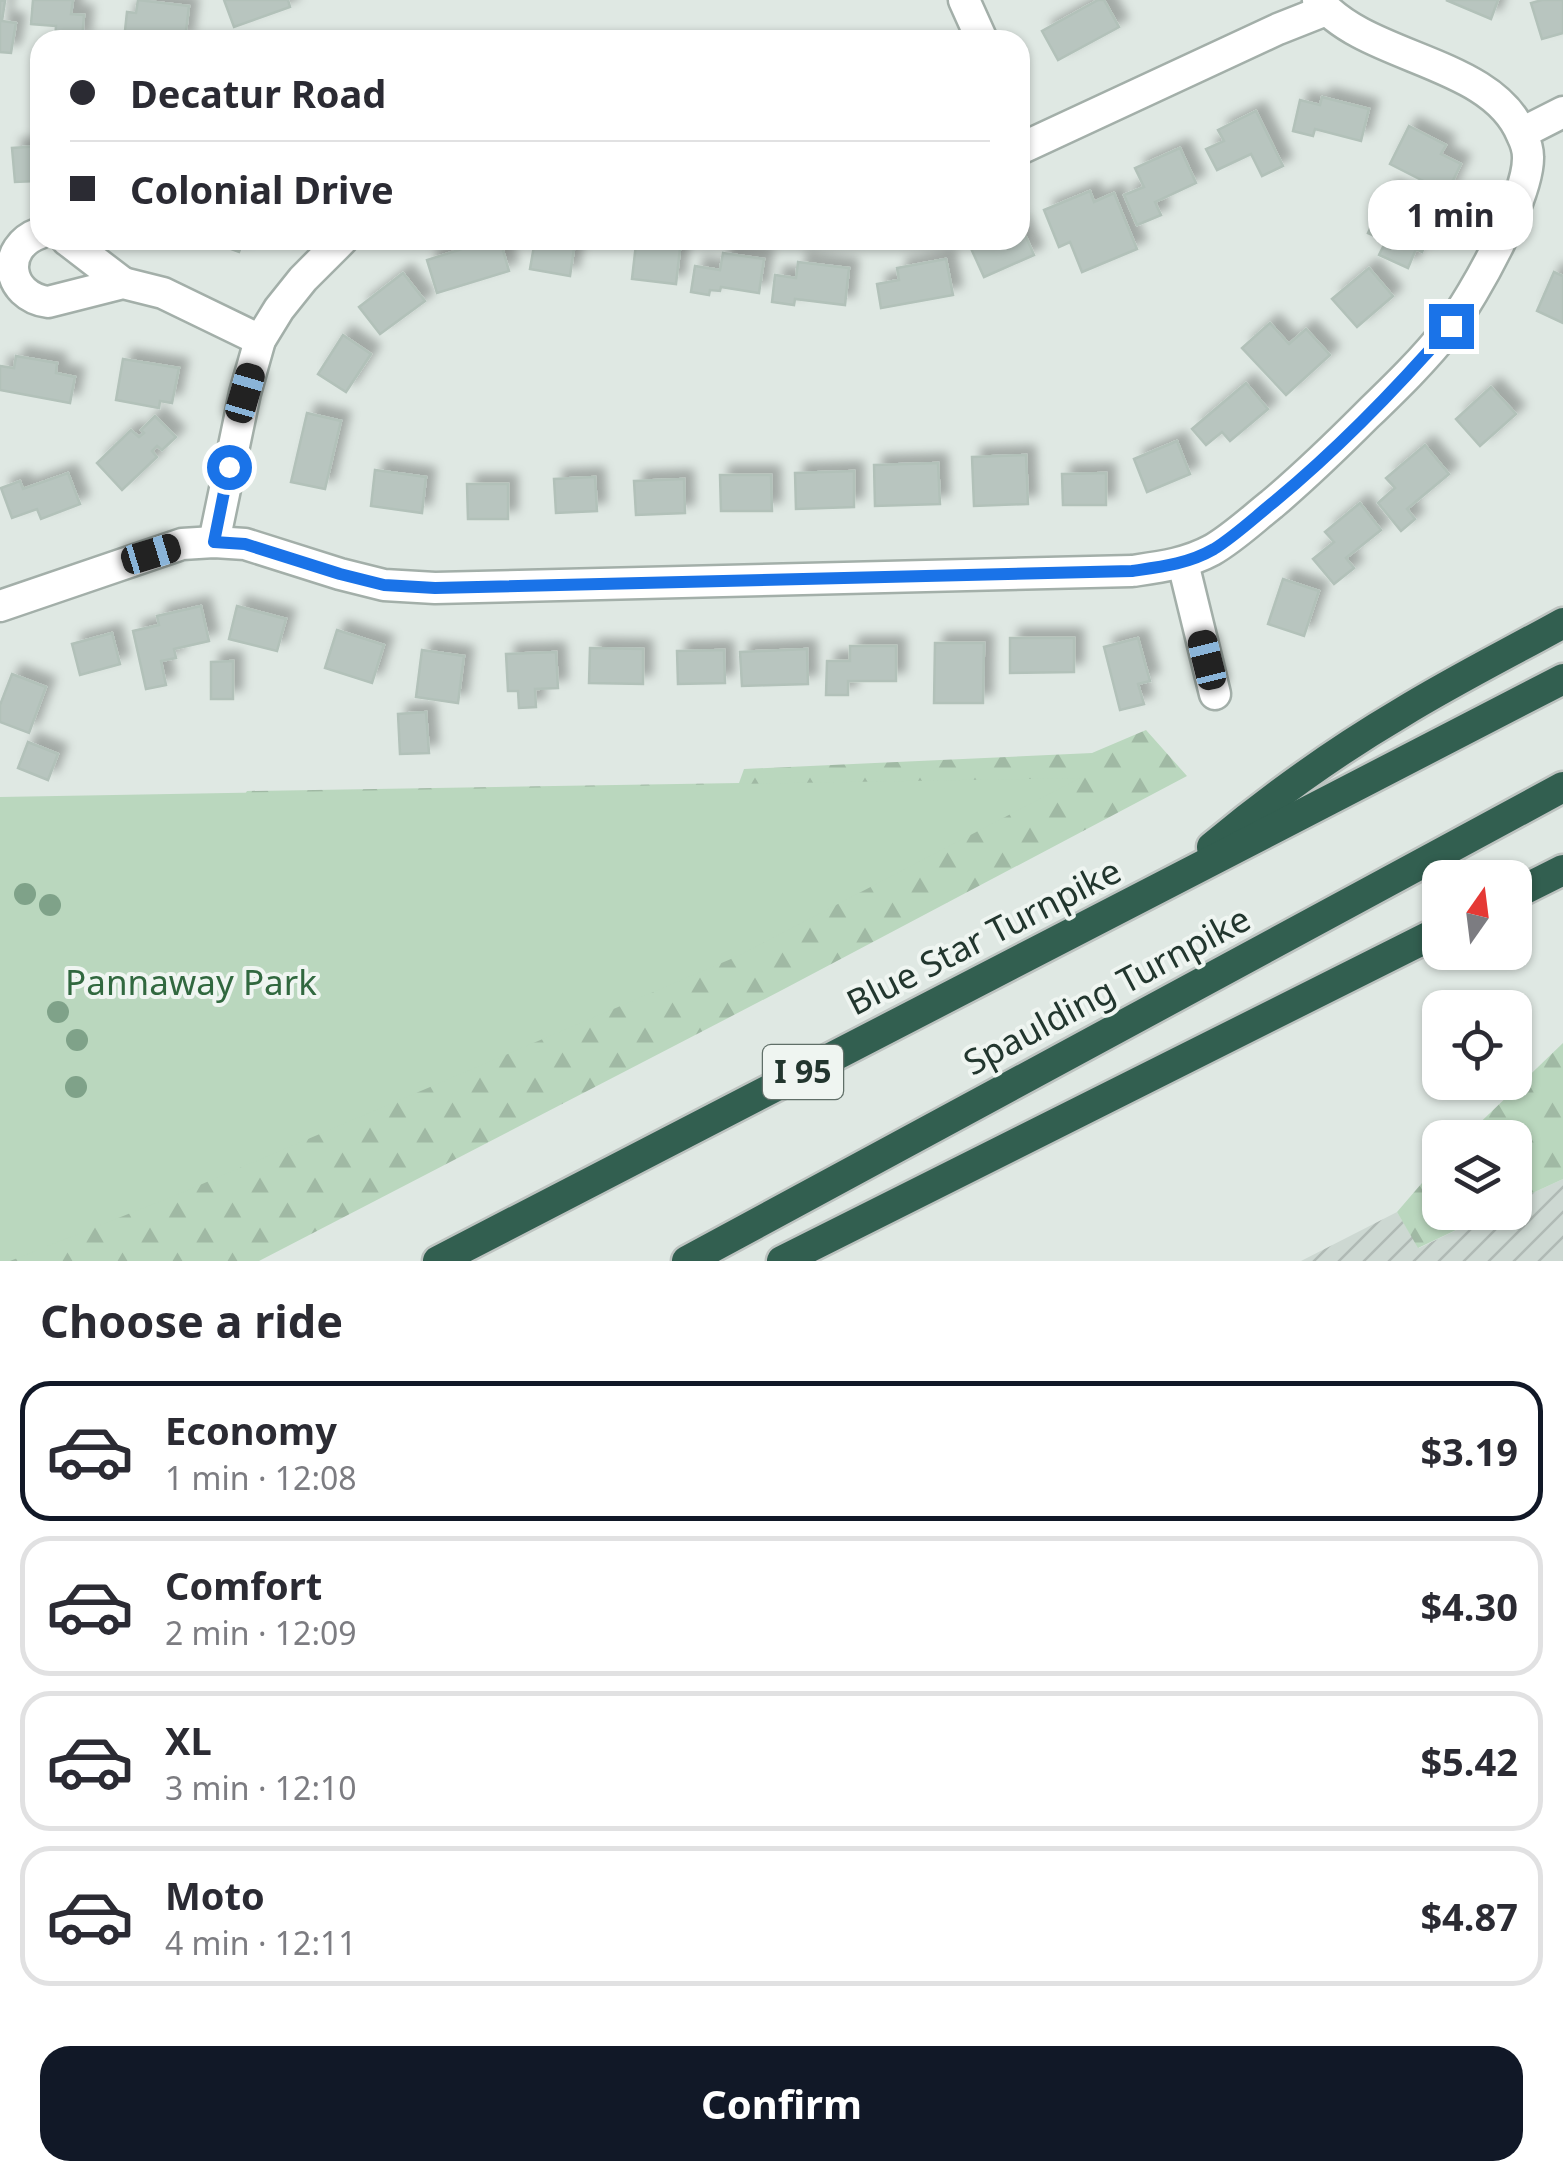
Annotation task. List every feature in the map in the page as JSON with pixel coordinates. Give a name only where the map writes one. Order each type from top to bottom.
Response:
[{"type":"highway","name":"Spaulding Turnpike","points":[[1169,884],[1245,820],[1400,713],[1563,624]]},
{"type":"highway","name":"Blue Star Turnpike","points":[[438,1261],[1563,679]]},
{"type":"highway","name":"Spaulding Turnpike","points":[[687,1261],[1563,787]]},
{"type":"highway","points":[[1532,886],[1563,870]]},
{"type":"highway","points":[[782,1261],[1422,940]]},
{"type":"street","points":[[964,0],[978,30]]},
{"type":"street","points":[[0,606],[182,544],[214,542],[245,544],[384,585],[435,588],[1090,573],[1182,563],[1214,548],[1300,480],[1412,371],[1451,326],[1477,288],[1524,186],[1528,156],[1522,133],[1502,104],[1472,83],[1350,26],[1322,5],[1278,30],[1030,135]]},
{"type":"street","points":[[1522,133],[1563,112]]},
{"type":"street","points":[[30,238],[16,252],[13,274],[17,286],[36,300],[48,302],[123,283]]},
{"type":"street","points":[[81,250],[123,283],[163,292],[260,340]]},
{"type":"street","points":[[214,542],[260,340],[279,309],[332,250]]},
{"type":"street","points":[[1182,563],[1215,694]]},
{"type":"shaded area","points":[[1563,1179],[1563,1261],[1301,1261],[1397,1212],[1419,1248],[1457,1230],[1532,1230],[1532,1193]]},
{"type":"green space","name":"Pannaway Park","points":[[1146,730],[1187,776],[259,1261],[0,1261],[0,1168],[247,791],[739,783],[744,769],[1092,753]]},
{"type":"green space","name":"Pannaway Park","points":[[1080,778],[738,956],[181,1193],[10,1261],[0,1261],[0,797]]},
{"type":"green space","points":[[1563,1043],[1563,1179],[1532,1193],[1532,1120],[1483,1120],[1504,1100],[1532,1100],[1532,1073]]},
{"type":"green space","points":[[1422,1183],[1422,1230],[1456,1230],[1418,1248],[1397,1212]]},
{"type":"building","points":[[0,0],[5,1],[2,21],[16,23],[11,53],[0,52]]},
{"type":"building","points":[[33,0],[73,0],[71,14],[84,15],[83,30],[56,30],[56,26],[31,24]]},
{"type":"building","points":[[138,0],[189,6],[186,30],[125,30],[127,12],[136,13]]},
{"type":"building","points":[[224,0],[288,0],[290,7],[234,27]]},
{"type":"building","points":[[1104,0],[1119,27],[1058,60],[1042,31]]},
{"type":"building","points":[[1446,0],[1498,0],[1491,19]]},
{"type":"building","points":[[1563,0],[1563,33],[1542,39],[1531,3]]},
{"type":"building","points":[[1322,97],[1369,109],[1361,141],[1315,129],[1313,136],[1293,131],[1300,100],[1320,105]]},
{"type":"building","points":[[1256,111],[1283,166],[1262,176],[1251,154],[1217,170],[1206,149],[1224,141],[1218,130]]},
{"type":"building","points":[[1409,126],[1446,145],[1441,154],[1461,164],[1447,193],[1390,164]]},
{"type":"building","points":[[30,147],[30,181],[15,182],[12,148]]},
{"type":"building","points":[[1180,148],[1196,183],[1155,202],[1161,215],[1137,225],[1124,195],[1144,187],[1135,168]]},
{"type":"building","points":[[1388,189],[1439,211],[1422,252],[1416,249],[1408,268],[1379,255],[1386,241],[1368,233]]},
{"type":"building","points":[[1090,191],[1094,202],[1114,193],[1137,249],[1082,272],[1070,242],[1059,247],[1044,210]]},
{"type":"building","points":[[1030,246],[1034,255],[984,277],[972,250],[1030,250]]},
{"type":"building","points":[[458,250],[503,250],[509,271],[437,293],[427,260]]},
{"type":"building","points":[[533,250],[574,250],[570,276],[530,269]]},
{"type":"building","points":[[635,250],[680,250],[676,284],[632,279]]},
{"type":"building","points":[[723,253],[764,259],[759,293],[721,287],[720,291],[710,290],[709,295],[691,292],[695,266],[720,270]]},
{"type":"building","points":[[946,259],[953,295],[881,308],[877,284],[899,280],[897,268]]},
{"type":"building","points":[[798,262],[849,268],[845,305],[795,299],[794,305],[772,302],[775,275],[796,278]]},
{"type":"building","points":[[1369,268],[1393,296],[1357,327],[1332,299]]},
{"type":"building","points":[[1554,272],[1563,276],[1563,323],[1537,311]]},
{"type":"building","points":[[403,273],[425,301],[380,334],[359,307]]},
{"type":"building","points":[[1270,323],[1289,344],[1306,329],[1330,355],[1286,395],[1242,348]]},
{"type":"building","points":[[343,335],[371,354],[346,392],[318,374]]},
{"type":"building","points":[[16,356],[57,363],[56,373],[75,377],[70,403],[0,390],[0,366],[14,368]]},
{"type":"building","points":[[123,359],[179,368],[172,403],[160,401],[159,408],[116,400]]},
{"type":"building","points":[[1246,383],[1268,409],[1230,441],[1222,432],[1206,445],[1192,429]]},
{"type":"building","points":[[1491,387],[1516,414],[1480,446],[1456,419]]},
{"type":"building","points":[[307,413],[341,421],[325,489],[291,482]]},
{"type":"building","points":[[155,416],[176,437],[162,450],[157,446],[152,451],[157,457],[122,490],[97,463],[131,430],[139,437],[144,433],[141,430]]},
{"type":"building","points":[[1177,441],[1190,474],[1147,492],[1134,459]]},
{"type":"building","points":[[1425,445],[1449,474],[1407,509],[1415,519],[1401,531],[1378,503],[1395,488],[1386,478]]},
{"type":"building","points":[[1026,455],[1028,504],[974,506],[972,457]]},
{"type":"building","points":[[938,463],[940,504],[875,506],[874,465]]},
{"type":"building","points":[[375,470],[426,477],[422,513],[371,506]]},
{"type":"building","points":[[854,471],[854,507],[796,509],[795,473]]},
{"type":"building","points":[[68,473],[80,504],[41,519],[37,509],[12,518],[1,488],[20,481],[23,489]]},
{"type":"building","points":[[1106,473],[1106,505],[1063,505],[1062,474]]},
{"type":"building","points":[[720,475],[771,475],[772,511],[721,511]]},
{"type":"building","points":[[595,477],[597,511],[556,513],[554,479]]},
{"type":"building","points":[[684,479],[685,513],[636,515],[634,481]]},
{"type":"building","points":[[467,484],[508,484],[508,519],[468,519]]},
{"type":"building","points":[[1360,503],[1381,530],[1346,558],[1354,568],[1334,584],[1313,559],[1334,542],[1325,532]]},
{"type":"building","points":[[1283,579],[1319,591],[1304,636],[1268,624]]},
{"type":"building","points":[[201,606],[209,641],[174,649],[176,658],[161,661],[166,685],[146,689],[133,631],[159,625],[157,616]]},
{"type":"building","points":[[237,606],[286,619],[277,651],[229,639]]},
{"type":"building","points":[[337,630],[384,645],[372,683],[325,668]]},
{"type":"building","points":[[112,633],[120,664],[80,675],[72,644]]},
{"type":"building","points":[[1010,638],[1074,638],[1074,672],[1010,673]]},
{"type":"building","points":[[1138,638],[1150,681],[1138,684],[1144,704],[1120,710],[1104,647]]},
{"type":"building","points":[[935,643],[984,643],[983,703],[934,703]]},
{"type":"building","points":[[850,646],[896,646],[896,681],[848,681],[848,695],[826,695],[827,661],[850,661]]},
{"type":"building","points":[[590,648],[643,649],[643,684],[589,683]]},
{"type":"building","points":[[807,649],[808,684],[742,686],[740,652]]},
{"type":"building","points":[[422,650],[464,656],[458,703],[416,697]]},
{"type":"building","points":[[724,650],[725,683],[678,684],[677,651]]},
{"type":"building","points":[[556,652],[558,688],[535,689],[536,707],[519,708],[518,691],[508,691],[506,654]]},
{"type":"building","points":[[233,661],[233,699],[211,699],[211,662]]},
{"type":"building","points":[[12,674],[46,687],[29,733],[0,722],[0,705]]},
{"type":"building","points":[[426,712],[429,753],[400,754],[398,714]]},
{"type":"building","points":[[28,742],[58,754],[48,780],[18,768]]},
{"type":"route","points":[[229,467],[214,542],[245,544],[384,585],[435,588],[1132,571],[1182,563],[1214,548],[1252,520],[1356,426],[1451,326]]}]
